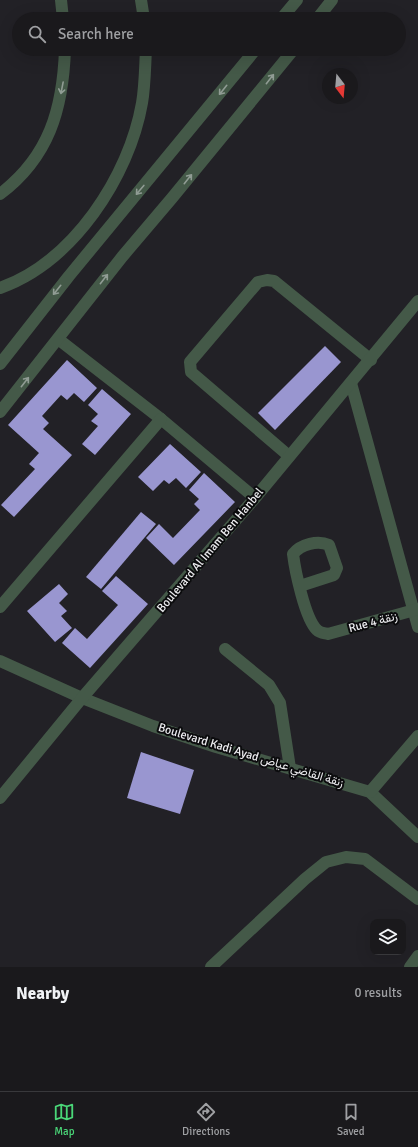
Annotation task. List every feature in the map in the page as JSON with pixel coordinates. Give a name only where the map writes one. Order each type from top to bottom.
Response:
[{"type":"street","points":[[60,0],[62,12]]},
{"type":"street","points":[[141,0],[143,12]]},
{"type":"street","points":[[287,12],[297,0]]},
{"type":"street","points":[[323,12],[332,0]]},
{"type":"street","points":[[0,194],[18,180],[39,154],[56,117],[64,76],[65,56]]},
{"type":"street","points":[[0,288],[40,267],[62,250],[93,214],[118,176],[130,150],[142,104],[145,56]]},
{"type":"street","points":[[0,364],[69,276],[250,56]]},
{"type":"street","points":[[0,412],[122,257],[288,56]]},
{"type":"street","points":[[289,456],[191,372],[190,362],[258,282],[267,280],[274,281],[371,360]]},
{"type":"street","name":"Boulevard Al Imam Ben Hanbel","points":[[0,798],[82,698],[255,498],[371,360],[418,301]]},
{"type":"street","points":[[58,339],[161,419],[255,498]]},
{"type":"street","points":[[351,383],[416,610],[418,627]]},
{"type":"street","points":[[0,607],[161,419]]},
{"type":"street","name":"Rue 4 زنقة","points":[[300,586],[312,624],[318,632],[328,634],[416,610]]},
{"type":"street","points":[[225,648],[269,685],[280,703],[290,768]]},
{"type":"street","name":"Boulevard Kadi Ayad زنقة القاضي عياض","points":[[0,661],[82,698],[160,728],[216,747],[370,792]]},
{"type":"street","points":[[418,736],[370,792],[418,837]]},
{"type":"street","points":[[211,967],[305,879],[326,862],[346,857],[365,859],[418,899]]},
{"type":"street","points":[[410,967],[418,956]]},
{"type":"building","points":[[325,346],[341,362],[275,430],[258,413]]},
{"type":"building","points":[[67,360],[97,388],[84,402],[74,393],[67,400],[61,395],[42,416],[49,423],[43,429],[72,455],[14,517],[1,505],[35,469],[29,464],[39,453],[8,425]]},
{"type":"building","points":[[102,389],[131,414],[95,455],[82,444],[98,426],[91,421],[98,414],[88,405]]},
{"type":"building","points":[[170,444],[201,472],[186,488],[176,478],[169,484],[164,480],[153,491],[138,477]]},
{"type":"building","points":[[204,473],[235,502],[174,565],[146,538],[159,524],[173,538],[200,510],[194,504],[199,499],[189,490]]},
{"type":"building","points":[[141,512],[156,524],[101,589],[86,577]]},
{"type":"building","points":[[116,576],[148,604],[90,668],[62,643],[75,628],[87,639],[118,605],[102,591]]},
{"type":"building","points":[[59,584],[68,594],[59,603],[67,611],[61,616],[72,628],[55,642],[27,611]]},
{"type":"building","points":[[141,752],[194,770],[180,814],[127,798]]}]
